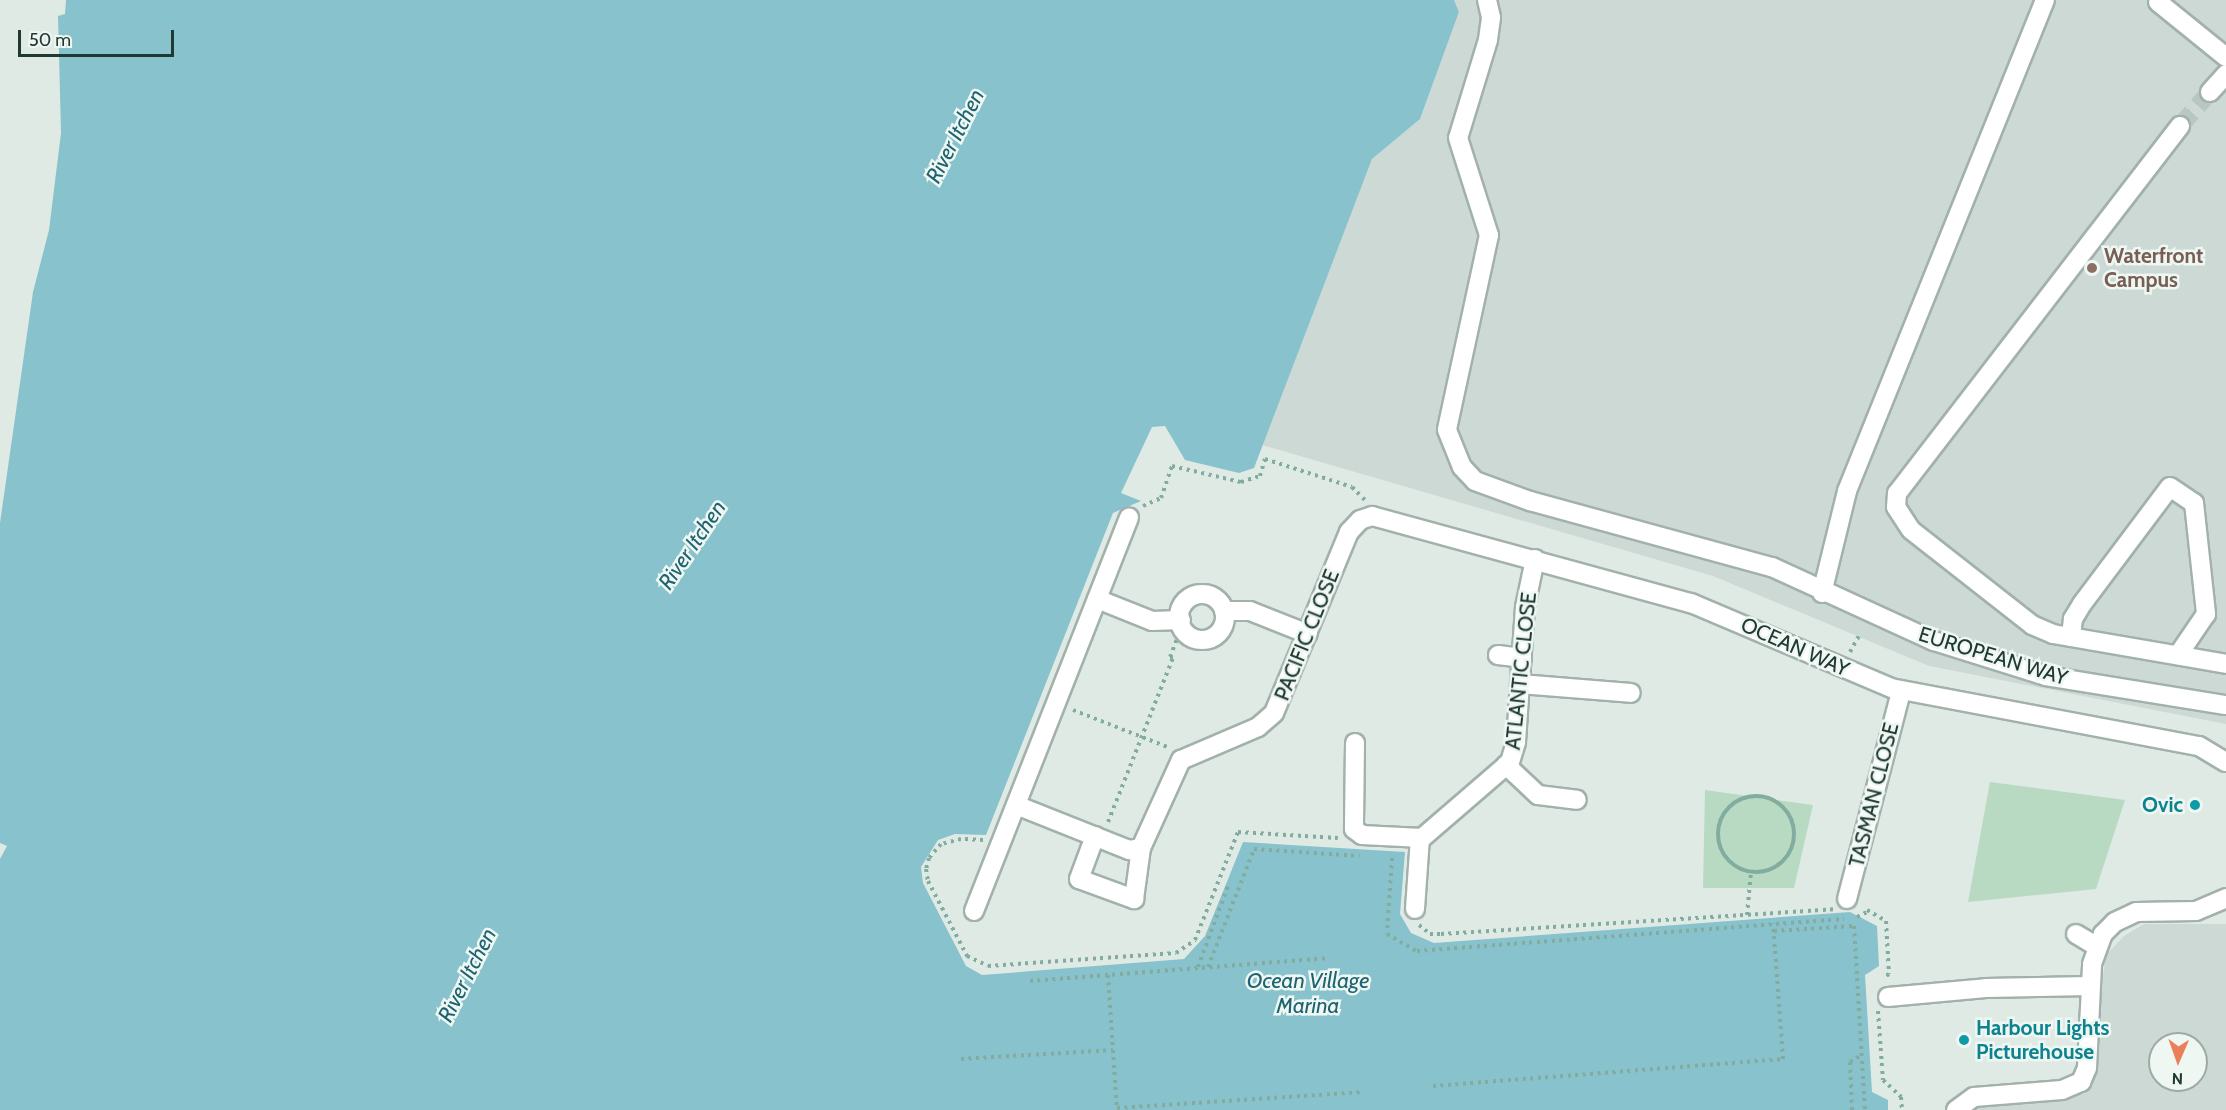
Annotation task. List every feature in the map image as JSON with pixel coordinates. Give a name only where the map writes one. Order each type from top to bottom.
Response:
[{"type":"street","name":"EUROPEAN WAY","points":[[1487,0],[1491,18],[1488,40],[1458,138],[1489,235],[1447,430],[1454,452],[1475,481],[1494,490],[1772,567],[1822,593],[1934,640],[2046,676],[2226,705]]},
{"type":"street","points":[[1822,593],[1846,492],[2045,0]]},
{"type":"street","points":[[2158,2],[2226,57]]},
{"type":"street","points":[[2210,92],[2226,74]]},
{"type":"street","points":[[2180,126],[1897,493],[1896,507],[1911,530],[2032,625],[2071,637],[2226,664]]},
{"type":"street","points":[[2071,637],[2073,619],[2082,603],[2170,487],[2194,503],[2206,614],[2178,655]]},
{"type":"street","points":[[974,911],[1131,514]]},
{"type":"street","name":"OCEAN WAY","points":[[1366,518],[1383,518],[1691,603],[1901,691],[2199,746],[2226,762]]},
{"type":"street","name":"PACIFIC CLOSE","points":[[1098,837],[1079,879],[1134,899],[1141,848],[1176,767],[1188,756],[1269,719],[1279,706],[1349,532],[1366,518]]},
{"type":"street","name":"ATLANTIC CLOSE","points":[[1420,838],[1506,765],[1515,750],[1526,607],[1535,559]]},
{"type":"street","points":[[1097,599],[1152,621],[1181,624],[1194,638],[1207,639],[1221,630],[1224,611],[1218,600],[1199,594],[1185,602],[1181,624]]},
{"type":"street","points":[[1224,611],[1250,611],[1308,634]]},
{"type":"street","points":[[1498,655],[1522,658]]},
{"type":"street","points":[[1520,684],[1631,693]]},
{"type":"street","name":"TASMAN CLOSE","points":[[1847,899],[1901,691]]},
{"type":"street","points":[[1355,743],[1356,834],[1420,838],[1415,909]]},
{"type":"street","points":[[1506,765],[1538,795],[1577,800]]},
{"type":"street","points":[[1016,805],[1129,850],[1141,848]]},
{"type":"street","points":[[1956,1110],[1974,1097],[2062,1090],[2081,1082],[2087,1068],[2090,986],[2096,946],[2115,922],[2136,912],[2196,911],[2226,898]]},
{"type":"street","points":[[2076,934],[2096,946]]},
{"type":"street","points":[[1888,997],[1986,988],[2090,986]]},
{"type":"path","points":[[1131,514],[1161,498],[1172,466],[1241,482],[1260,476],[1265,459],[1352,487],[1364,495],[1366,518]]},
{"type":"path","points":[[1098,837],[1142,737],[1181,624]]},
{"type":"path","points":[[1056,703],[1188,756]]},
{"type":"path","points":[[1756,795],[1782,806],[1794,828],[1794,842],[1787,857],[1775,867],[1751,872],[1733,865],[1723,855],[1717,830],[1731,804],[1756,795]]},
{"type":"path","points":[[989,841],[961,839],[941,844],[928,858],[926,869],[928,881],[967,956],[988,966],[1176,954],[1195,940],[1238,832],[1353,839],[1356,834]]},
{"type":"path","points":[[1208,967],[1254,849],[1371,856]]},
{"type":"path","points":[[1382,857],[1394,858],[1387,934],[1417,951],[1773,923],[1853,919],[1869,911]]},
{"type":"path","points":[[1747,915],[1751,872]]},
{"type":"path","points":[[1198,967],[1229,883]]},
{"type":"path","points":[[1415,909],[1423,931],[1441,934],[1845,908],[1847,899]]},
{"type":"path","points":[[1433,1086],[1783,1059],[1773,923]]},
{"type":"path","points":[[1774,932],[1854,926],[1864,1110]]},
{"type":"path","points":[[1030,981],[1329,958]]},
{"type":"path","points":[[1108,975],[1117,1109],[1362,1092]]},
{"type":"path","points":[[961,1059],[1113,1050]]},
{"type":"path","points":[[1852,1110],[1850,1062],[1862,1054]]},
{"type":"shaded area","points":[[1454,0],[2226,0],[2226,724],[1929,666],[1713,576],[1262,445],[1372,159],[1420,119],[1459,12]]},
{"type":"shaded area","points":[[2144,924],[2226,924],[2226,1110],[1967,1110],[1980,1104],[2085,1094],[2095,1071],[2105,956],[2124,936]]},
{"type":"green space","points":[[1990,782],[2125,800],[2096,889],[1968,902]]},
{"type":"green space","points":[[1705,790],[1813,805],[1794,888],[1703,888]]},
{"type":"water","points":[[66,0],[1454,0],[1459,12],[1420,119],[1372,159],[1254,468],[1239,473],[1185,460],[1165,426],[1152,427],[1121,493],[1141,501],[1113,513],[986,835],[955,834],[938,840],[921,867],[923,883],[966,966],[982,975],[1184,959],[1205,936],[1243,842],[1405,852],[1400,914],[1411,933],[1434,943],[1850,912],[1877,926],[1879,966],[1865,975],[1872,1092],[1888,1100],[1888,1110],[0,1110],[0,859],[7,846],[0,843],[0,523],[33,292],[49,230],[61,133],[58,16],[65,14]]},
{"type":"tunnel","points":[[2180,126],[2210,92]]},
{"type":"place","name":"Waterfront Campus","points":[[2092,268]]},
{"type":"place","name":"Ovic","points":[[2195,805]]},
{"type":"place","name":"Harbour Lights Picturehouse","points":[[1964,1040]]},
{"type":"water label","name":"River Itchen","points":[[955,136]]},
{"type":"water label","name":"River Itchen","points":[[692,545]]},
{"type":"water label","name":"River Itchen","points":[[467,975]]},
{"type":"water label","name":"Ocean Village Marina","points":[[1308,992]]}]
